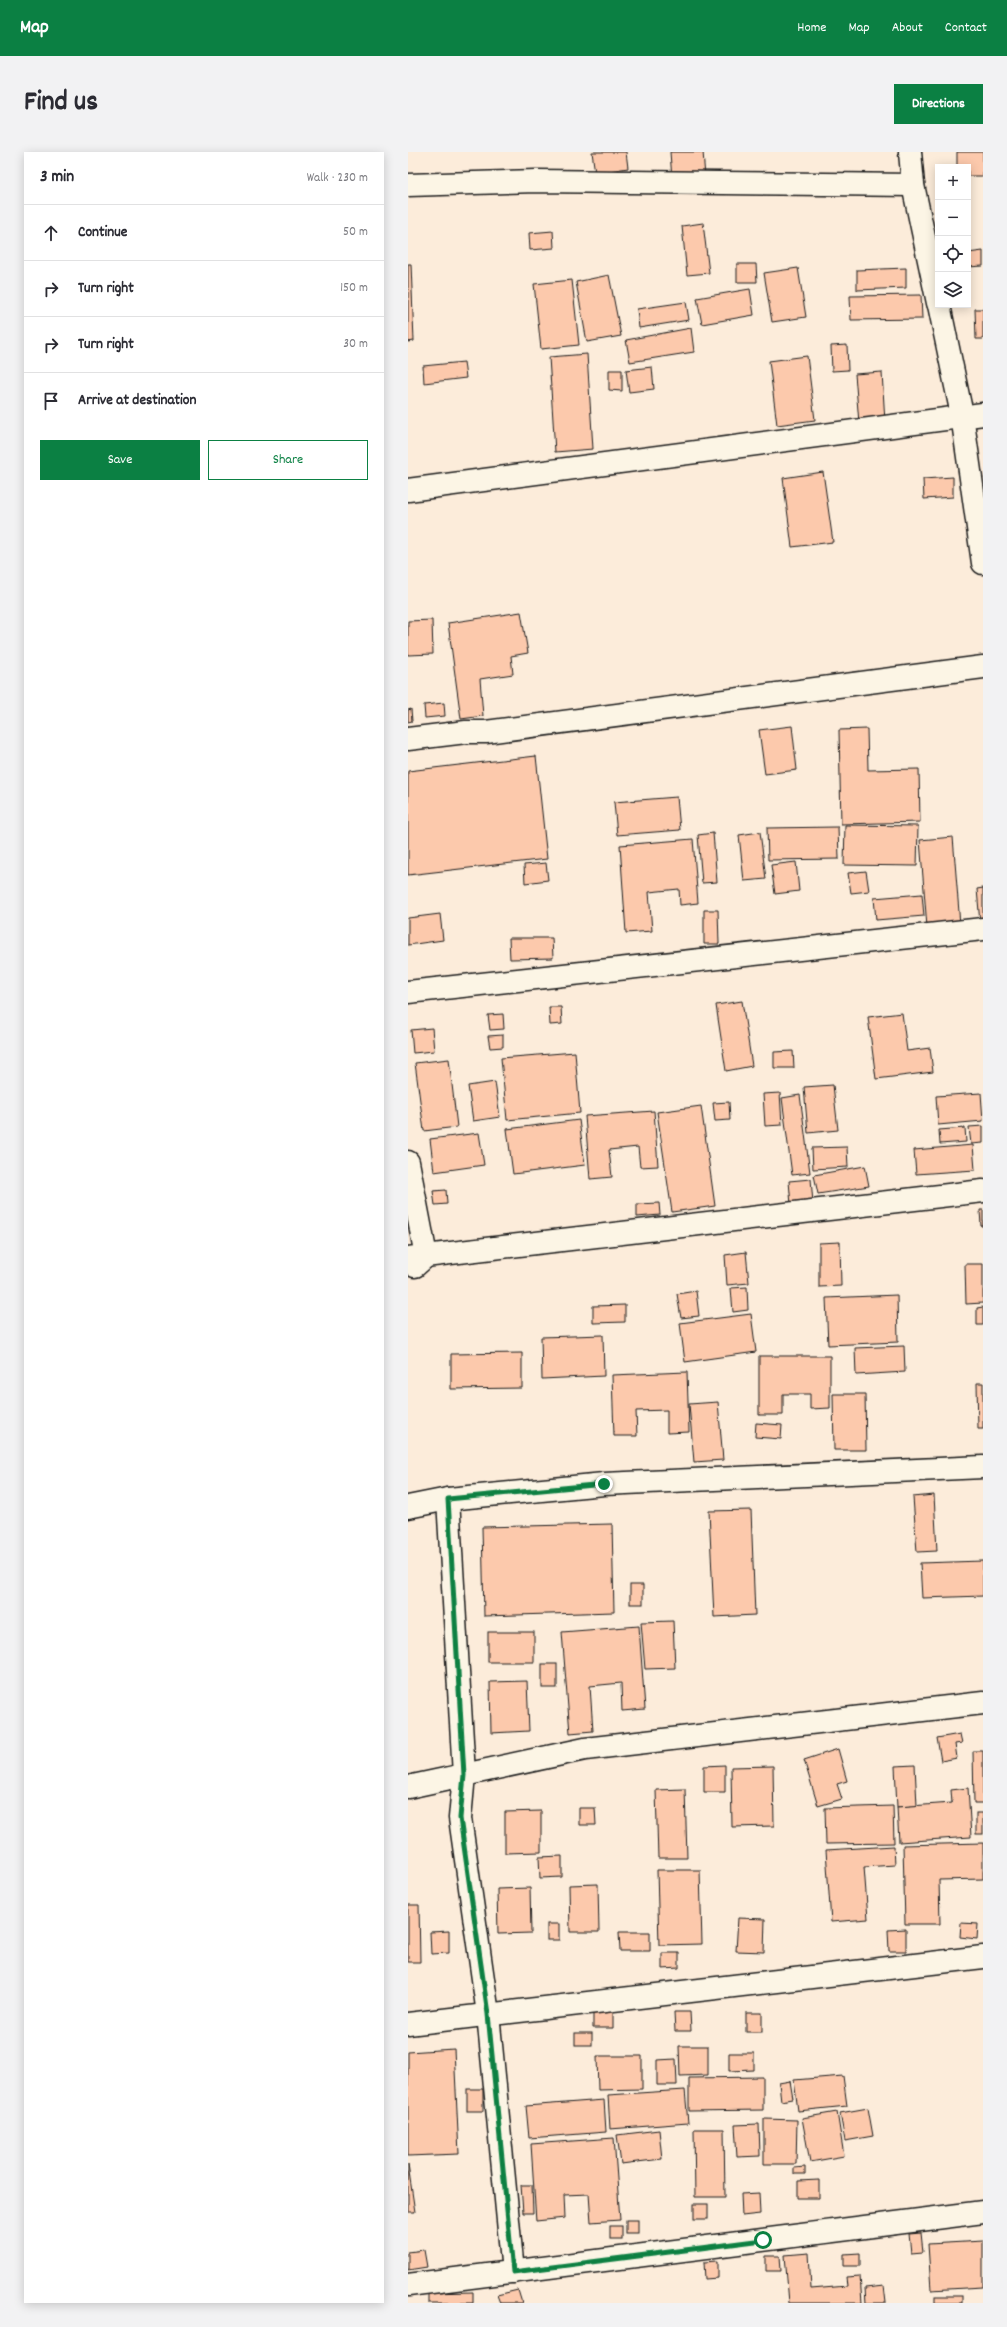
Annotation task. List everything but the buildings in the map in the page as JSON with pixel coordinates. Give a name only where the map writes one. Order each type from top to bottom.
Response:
[{"type":"street","points":[[910,152],[912,185],[935,290]]},
{"type":"street","points":[[408,185],[536,180],[912,185]]},
{"type":"street","points":[[939,308],[973,415],[983,564]]},
{"type":"street","points":[[408,490],[973,415]]},
{"type":"street","points":[[408,739],[466,732],[486,732],[983,667]]},
{"type":"street","points":[[408,992],[983,929]]},
{"type":"street","points":[[408,1162],[417,1257],[408,1272]]},
{"type":"street","points":[[417,1257],[983,1191]]},
{"type":"street","points":[[408,1507],[448,1499],[604,1484],[983,1466]]},
{"type":"street","points":[[448,1499],[464,1775],[460,1818],[488,2014],[513,2272]]},
{"type":"street","points":[[408,1787],[586,1750],[983,1703]]},
{"type":"street","points":[[408,2024],[983,1957]]},
{"type":"street","points":[[408,2285],[983,2212]]},
{"type":"route","points":[[604,1484],[448,1499],[464,1775],[460,1818],[488,2014],[513,2272],[763,2240]]}]
